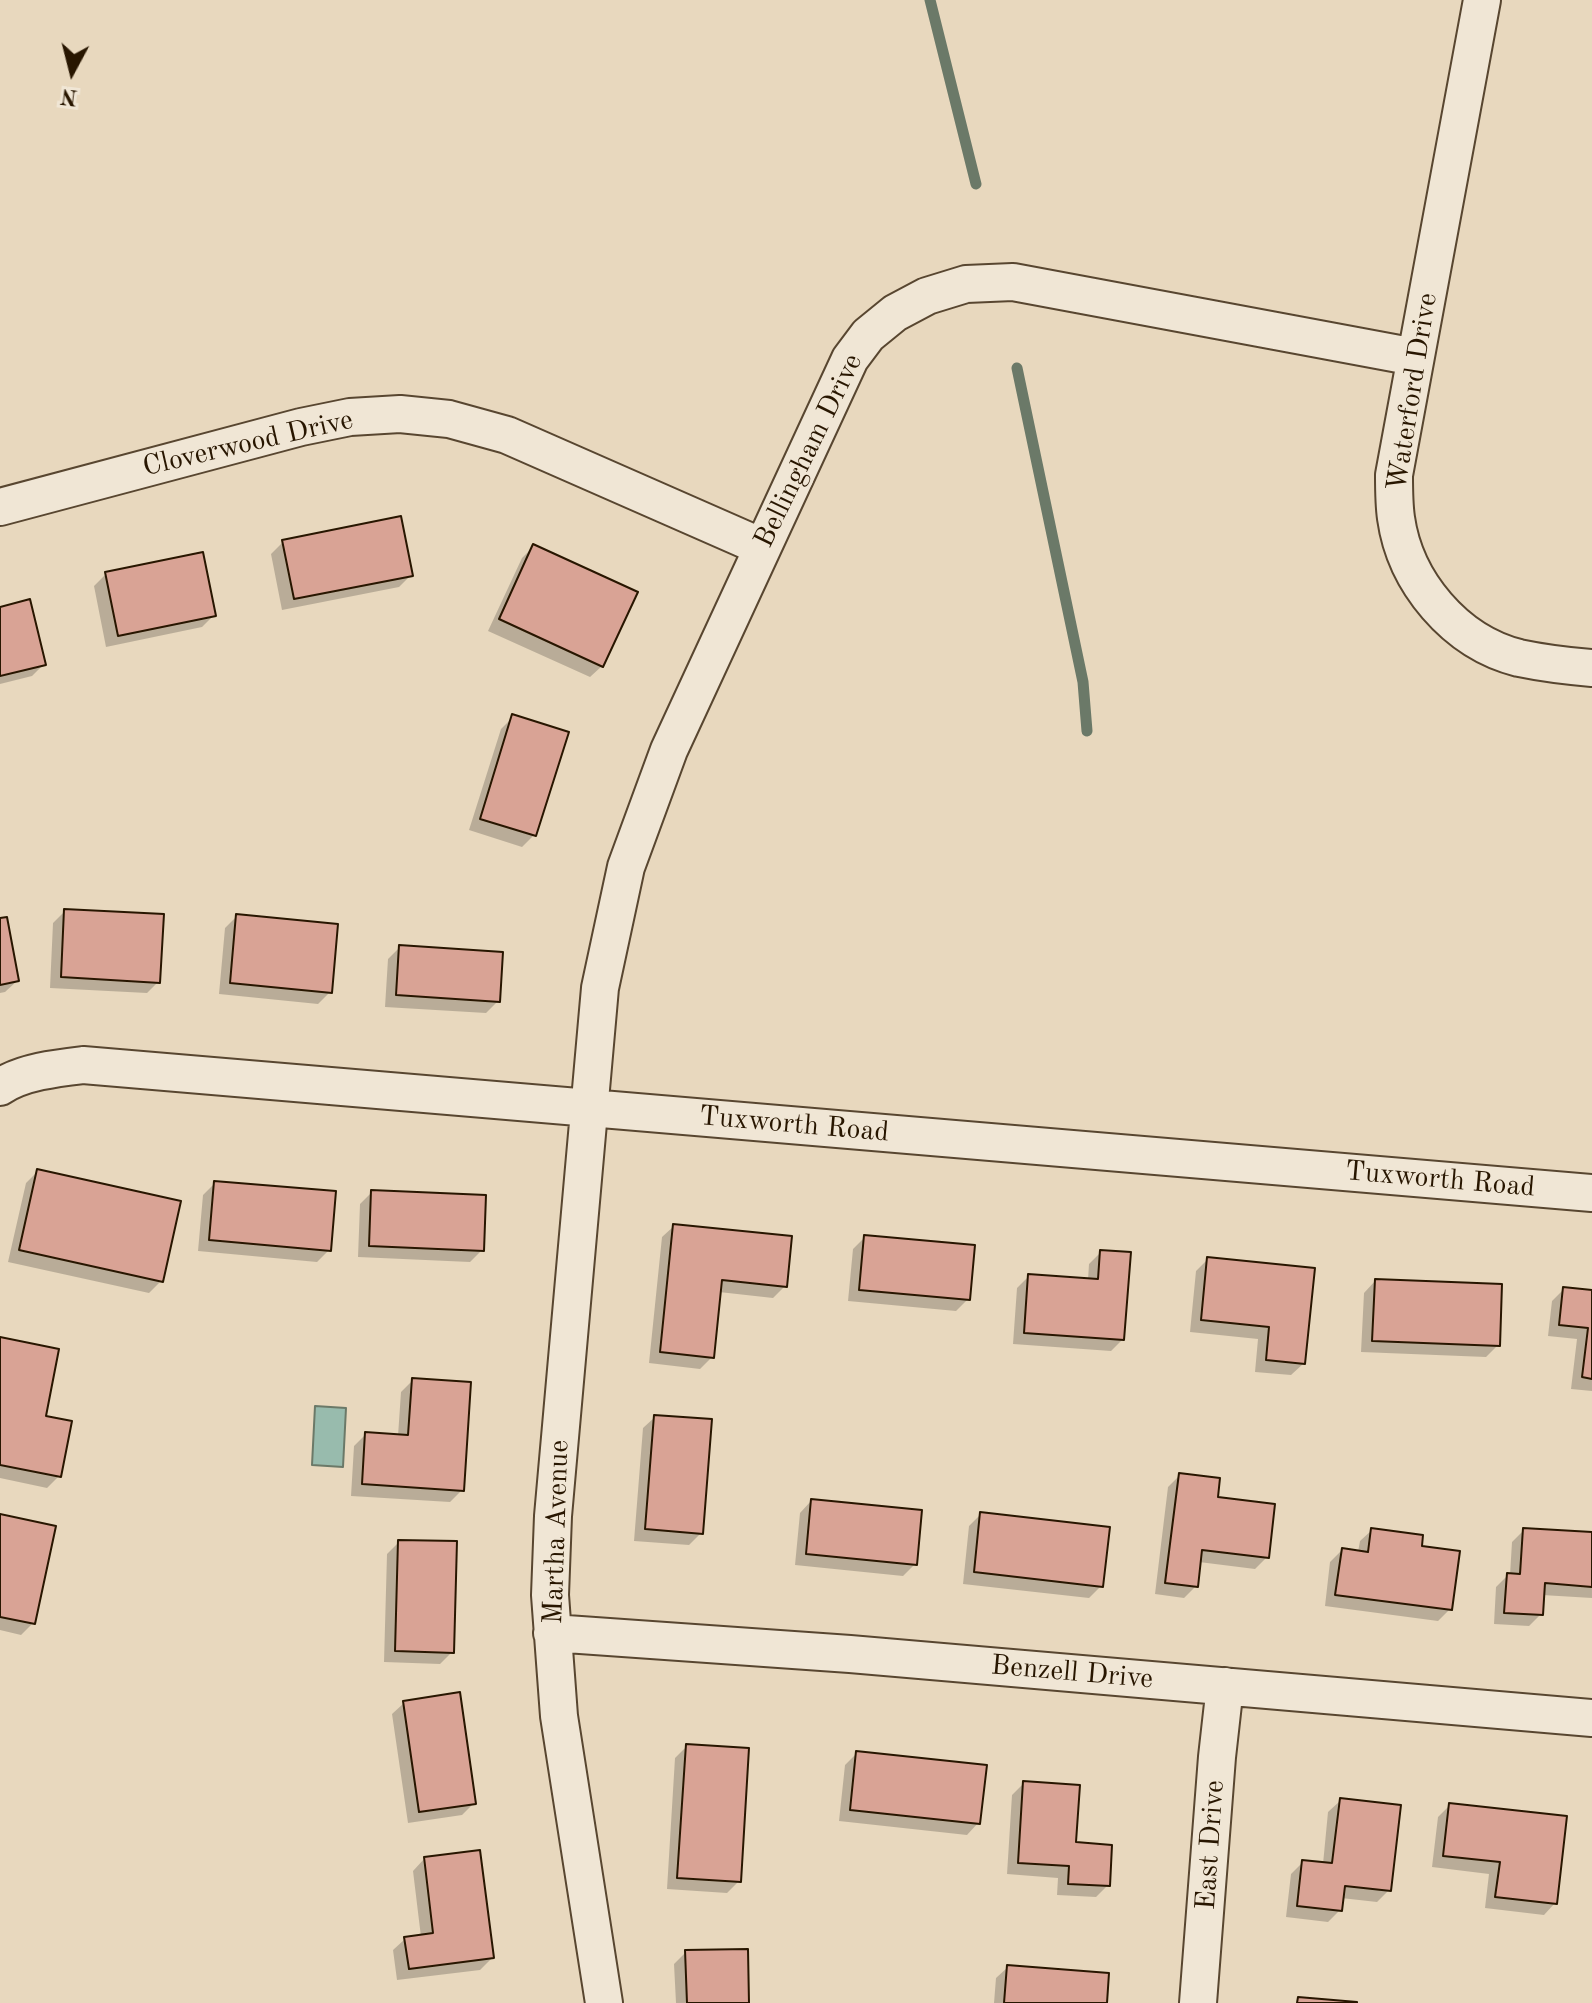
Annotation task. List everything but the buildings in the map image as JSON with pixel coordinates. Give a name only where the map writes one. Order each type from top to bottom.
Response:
[{"type":"street","name":"Waterford Drive","points":[[1482,0],[1394,475],[1396,519],[1406,556],[1424,590],[1447,618],[1477,640],[1516,657],[1592,668]]},
{"type":"street","name":"Bellingham Drive","points":[[590,1107],[600,988],[626,867],[669,750],[850,359],[868,335],[895,313],[927,296],[966,284],[1013,282],[1415,357]]},
{"type":"street","name":"Cloverwood Drive","points":[[0,507],[301,427],[350,417],[400,414],[449,419],[507,435],[762,547]]},
{"type":"street","name":"Tuxworth Road","points":[[0,1087],[49,1069],[83,1065],[1592,1193]]},
{"type":"street","name":"Martha Avenue","points":[[590,1107],[553,1516],[550,1595],[559,1716],[604,2003]]},
{"type":"street","name":"Benzell Drive","points":[[552,1633],[850,1654],[1592,1718]]},
{"type":"street","name":"East Drive","points":[[1198,2003],[1225,1686]]},
{"type":"shaded area","points":[[315,1406],[346,1408],[343,1467],[312,1465]]},
{"type":"waterway","points":[[930,0],[976,184]]},
{"type":"waterway","points":[[1017,368],[1083,682],[1087,731]]}]
